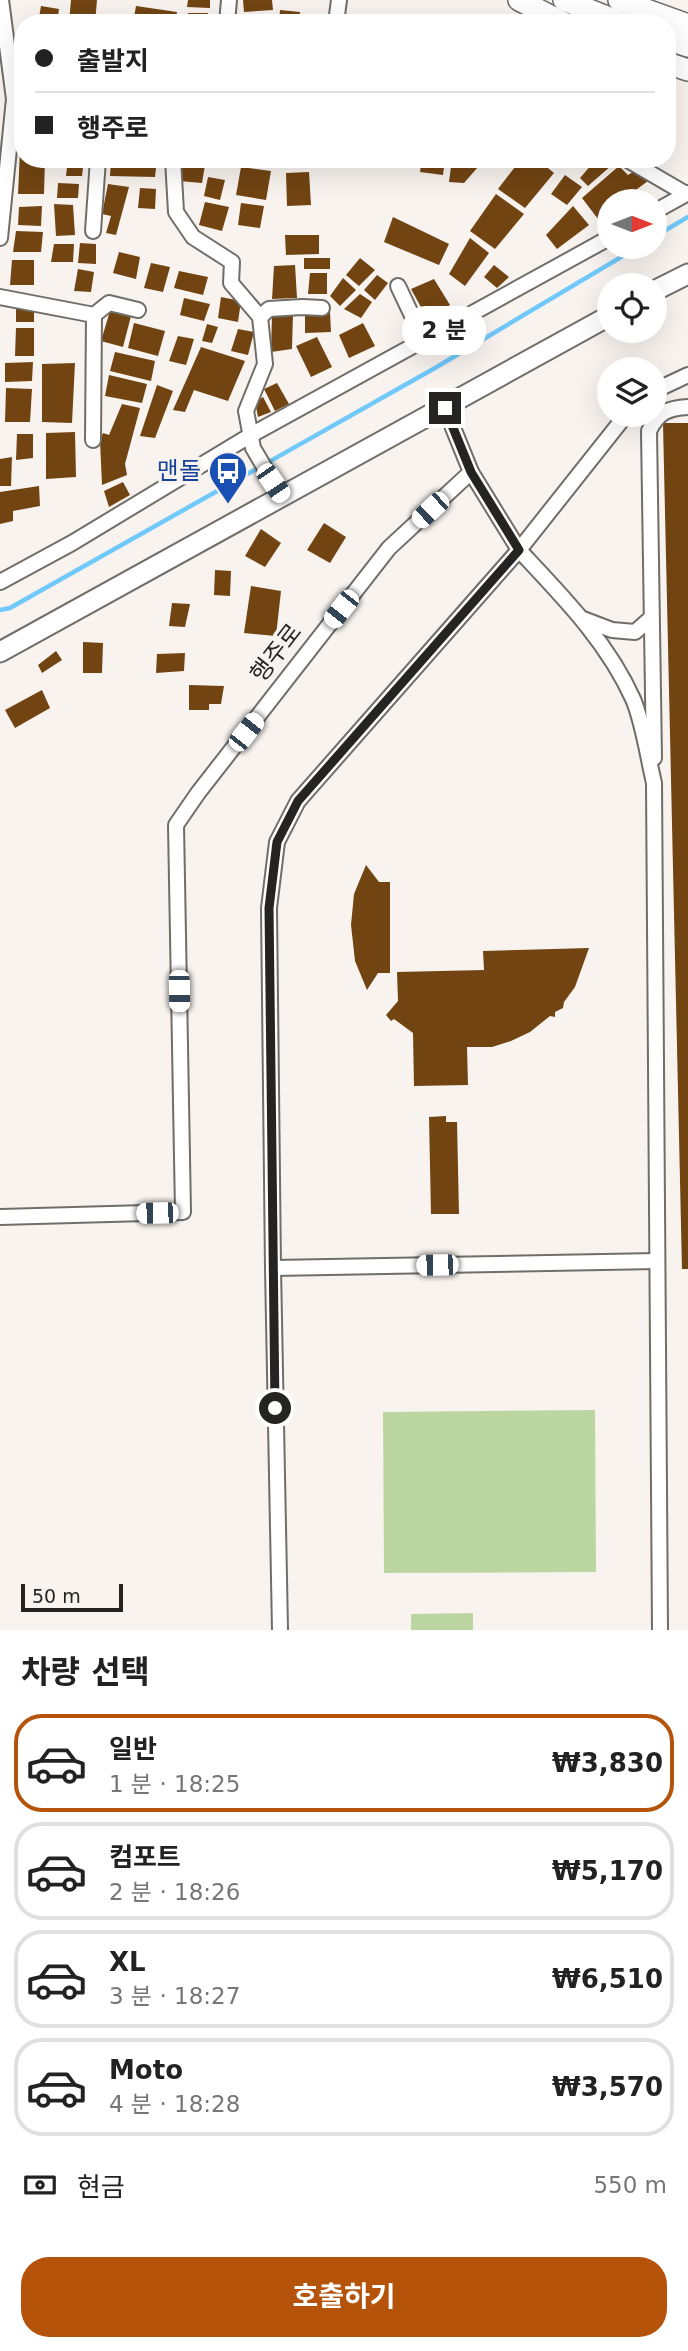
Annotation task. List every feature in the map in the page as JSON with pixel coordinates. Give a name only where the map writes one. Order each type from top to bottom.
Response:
[{"type":"main road","points":[[519,0],[546,14]]},
{"type":"main road","points":[[564,0],[599,14]]},
{"type":"main road","points":[[619,0],[658,14]]},
{"type":"main road","points":[[667,284],[688,274]]},
{"type":"main road","points":[[0,652],[277,490],[445,408],[597,323]]},
{"type":"street","points":[[0,238],[12,99],[1,0]]},
{"type":"street","points":[[93,231],[97,168]]},
{"type":"street","points":[[174,168],[176,212],[193,237],[232,262],[231,283],[260,317],[265,364],[246,411],[252,441],[277,490]]},
{"type":"street","points":[[642,168],[687,194]]},
{"type":"street","points":[[667,205],[687,194]]},
{"type":"street","points":[[0,582],[597,245]]},
{"type":"street","points":[[398,286],[424,341]]},
{"type":"street","points":[[0,297],[94,315],[109,303],[138,310]]},
{"type":"street","points":[[260,317],[269,309],[322,308]]},
{"type":"street","points":[[93,440],[94,315]]},
{"type":"street","points":[[667,385],[688,375]]},
{"type":"street","points":[[660,1630],[649,432],[657,416],[676,407],[688,407]]},
{"type":"street","points":[[445,408],[471,472],[519,550],[583,619],[634,701],[654,783]]},
{"type":"street","points":[[280,1630],[272,1268],[269,908],[277,842],[298,801],[519,550],[616,427]]},
{"type":"street","name":"행주로","points":[[0,1217],[183,1212],[176,825],[389,548],[471,472]]},
{"type":"street","points":[[583,619],[612,630],[635,632],[651,618]]},
{"type":"street","points":[[272,1268],[657,1261]]},
{"type":"green space","points":[[595,1410],[596,1572],[384,1573],[383,1412]]},
{"type":"green space","points":[[473,1613],[473,1630],[411,1630],[411,1614]]},
{"type":"building","points":[[71,0],[97,0],[96,14],[70,14]]},
{"type":"building","points":[[188,0],[210,0],[210,8],[187,7]]},
{"type":"building","points":[[243,0],[272,0],[273,10],[244,12]]},
{"type":"building","points":[[41,6],[59,9],[58,14],[40,14]]},
{"type":"building","points":[[136,6],[177,12],[177,14],[135,14]]},
{"type":"building","points":[[280,10],[300,12],[300,14],[280,14]]},
{"type":"building","points":[[19,168],[45,168],[44,194],[18,194]]},
{"type":"building","points":[[67,168],[83,168],[82,176],[66,176]]},
{"type":"building","points":[[110,168],[156,168],[155,177],[110,176]]},
{"type":"building","points":[[181,168],[204,168],[202,183],[179,181]]},
{"type":"building","points":[[241,168],[271,171],[266,200],[236,195]]},
{"type":"building","points":[[421,168],[444,168],[443,175],[420,172]]},
{"type":"building","points":[[451,168],[477,168],[464,183],[449,182]]},
{"type":"building","points":[[514,168],[548,168],[554,173],[525,208],[498,189]]},
{"type":"building","points":[[589,168],[609,168],[588,186],[580,178]]},
{"type":"building","points":[[617,168],[621,168],[628,175],[636,170],[648,181],[637,189],[597,189],[597,218],[582,198]]},
{"type":"building","points":[[309,172],[311,205],[287,206],[286,173]]},
{"type":"building","points":[[565,175],[582,187],[567,205],[551,194]]},
{"type":"building","points":[[208,177],[225,180],[220,200],[204,196]]},
{"type":"building","points":[[58,183],[79,184],[78,198],[57,198]]},
{"type":"building","points":[[108,184],[129,187],[116,235],[106,233],[111,216],[102,214]]},
{"type":"building","points":[[140,188],[156,189],[155,209],[138,208]]},
{"type":"building","points":[[496,194],[524,214],[495,249],[470,231]]},
{"type":"building","points":[[205,202],[229,207],[222,231],[199,225]]},
{"type":"building","points":[[241,203],[264,206],[260,228],[238,225]]},
{"type":"building","points":[[54,204],[73,205],[75,235],[56,236]]},
{"type":"building","points":[[42,206],[41,226],[18,225],[19,207]]},
{"type":"building","points":[[573,206],[589,225],[557,249],[546,235]]},
{"type":"building","points":[[393,217],[449,244],[439,265],[384,242]]},
{"type":"building","points":[[16,231],[43,232],[41,252],[13,252]]},
{"type":"building","points":[[285,235],[319,235],[319,254],[286,255]]},
{"type":"building","points":[[470,238],[489,253],[465,286],[449,274]]},
{"type":"building","points":[[80,243],[96,244],[96,264],[78,263]]},
{"type":"building","points":[[54,244],[74,244],[73,262],[51,262]]},
{"type":"building","points":[[119,252],[140,257],[136,279],[113,273]]},
{"type":"building","points":[[304,258],[330,258],[330,269],[304,269]]},
{"type":"building","points":[[360,258],[375,270],[359,286],[346,275]]},
{"type":"building","points":[[12,260],[34,260],[34,285],[10,285]]},
{"type":"building","points":[[151,263],[170,267],[163,292],[144,288]]},
{"type":"building","points":[[295,265],[297,298],[272,299],[274,266]]},
{"type":"building","points":[[494,265],[509,277],[497,288],[484,277]]},
{"type":"building","points":[[78,269],[94,272],[91,292],[74,291]]},
{"type":"building","points":[[179,271],[208,277],[203,295],[174,288]]},
{"type":"building","points":[[310,273],[327,273],[327,294],[308,294]]},
{"type":"building","points":[[377,275],[388,283],[375,300],[364,290]]},
{"type":"building","points":[[343,278],[356,290],[340,306],[330,296]]},
{"type":"building","points":[[434,279],[450,305],[427,318],[411,289]]},
{"type":"building","points":[[360,294],[372,302],[361,318],[344,309]]},
{"type":"building","points":[[221,297],[241,301],[238,322],[218,318]]},
{"type":"building","points":[[184,298],[210,304],[204,321],[180,315]]},
{"type":"building","points":[[16,308],[34,310],[34,322],[16,322]]},
{"type":"building","points":[[110,311],[131,316],[123,347],[101,341]]},
{"type":"building","points":[[330,312],[331,332],[305,333],[305,313]]},
{"type":"building","points":[[293,314],[292,349],[271,352],[272,315]]},
{"type":"building","points":[[134,323],[165,331],[158,356],[128,348]]},
{"type":"building","points":[[363,323],[375,346],[349,358],[339,335]]},
{"type":"building","points":[[207,324],[218,327],[212,343],[202,341]]},
{"type":"building","points":[[16,328],[34,328],[34,356],[15,356]]},
{"type":"building","points":[[238,329],[254,332],[248,355],[231,351]]},
{"type":"building","points":[[178,336],[194,339],[186,365],[169,361]]},
{"type":"building","points":[[317,337],[332,367],[311,377],[296,346]]},
{"type":"building","points":[[201,347],[245,361],[228,401],[194,390],[185,412],[173,410]]},
{"type":"building","points":[[115,352],[155,361],[151,381],[110,371]]},
{"type":"building","points":[[33,362],[32,381],[5,382],[5,363]]},
{"type":"building","points":[[75,363],[72,423],[42,422],[42,364]]},
{"type":"building","points":[[109,375],[147,384],[142,403],[105,396]]},
{"type":"building","points":[[277,383],[289,404],[275,411],[264,389]]},
{"type":"building","points":[[157,385],[173,391],[155,438],[140,436]]},
{"type":"building","points":[[6,388],[32,389],[30,422],[5,422]]},
{"type":"building","points":[[263,397],[271,412],[258,417],[255,402]]},
{"type":"building","points":[[122,404],[140,408],[125,464],[127,475],[102,485],[100,441],[103,433],[109,435]]},
{"type":"building","points":[[667,423],[688,423],[688,1269],[682,1269],[663,427],[667,427]]},
{"type":"building","points":[[75,432],[76,477],[46,479],[46,433]]},
{"type":"building","points":[[17,434],[33,434],[33,458],[16,460]]},
{"type":"building","points":[[12,457],[11,486],[0,486],[0,459]]},
{"type":"building","points":[[123,482],[130,495],[109,507],[104,491]]},
{"type":"building","points":[[39,486],[40,506],[13,511],[13,521],[0,524],[0,492]]},
{"type":"building","points":[[324,523],[346,537],[330,563],[307,550]]},
{"type":"building","points":[[261,529],[281,543],[265,567],[245,556]]},
{"type":"building","points":[[215,570],[231,571],[230,596],[214,595]]},
{"type":"building","points":[[251,586],[281,591],[276,636],[244,633]]},
{"type":"building","points":[[172,603],[190,604],[185,627],[169,626]]},
{"type":"building","points":[[83,642],[103,643],[102,673],[83,673]]},
{"type":"building","points":[[56,651],[62,660],[42,673],[38,665]]},
{"type":"building","points":[[185,653],[184,671],[156,673],[157,654]]},
{"type":"building","points":[[189,685],[224,686],[221,704],[209,704],[209,710],[189,710]]},
{"type":"building","points":[[42,690],[50,708],[15,728],[5,710]]},
{"type":"building","points":[[366,865],[379,882],[390,882],[390,973],[378,973],[367,990],[355,961],[351,925],[354,894]]},
{"type":"building","points":[[589,948],[575,987],[564,1002],[563,1008],[555,1012],[555,1017],[550,1016],[530,1032],[511,1041],[492,1047],[467,1047],[468,1085],[414,1086],[413,1033],[394,1019],[391,1021],[386,1015],[398,1001],[397,972],[484,970],[483,951]]},
{"type":"building","points":[[446,1116],[446,1122],[457,1122],[459,1214],[431,1214],[429,1117]]},
{"type":"waterway","points":[[667,229],[688,217]]},
{"type":"waterway","points":[[0,610],[10,608],[435,368],[618,259]]},
{"type":"place","name":"맨돌","points":[[228,505]]},
{"type":"route","points":[[275,1408],[269,908],[277,842],[298,801],[519,550],[471,472],[445,408]]}]
